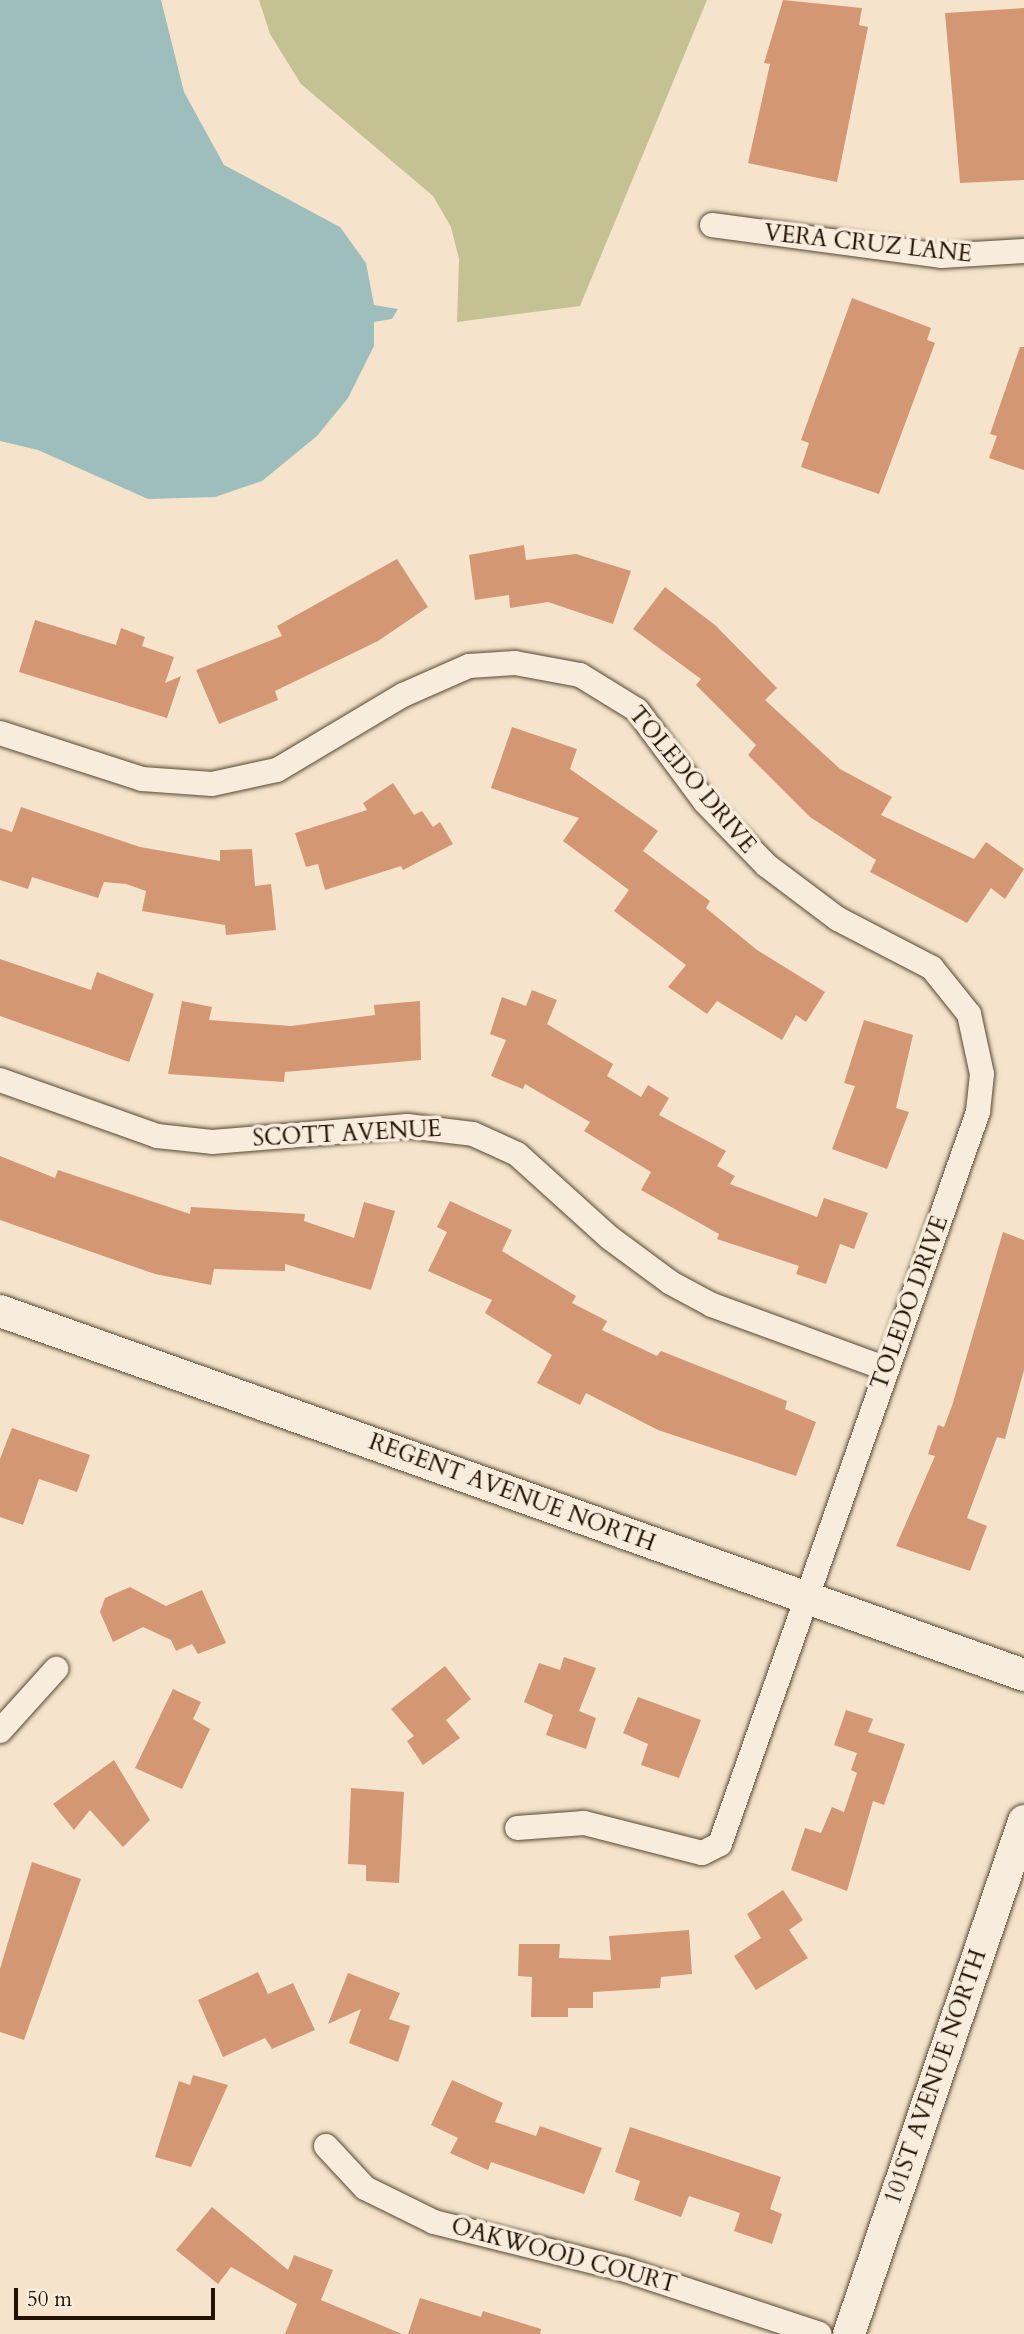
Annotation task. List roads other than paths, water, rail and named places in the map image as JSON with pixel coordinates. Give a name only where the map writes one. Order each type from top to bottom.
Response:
[{"type":"street","name":"VERA CRUZ LANE","points":[[712,225],[941,256],[1024,251]]},
{"type":"street","name":"TOLEDO DRIVE","points":[[0,733],[142,779],[212,784],[277,770],[403,695],[469,666],[550,667],[580,675],[637,710],[705,802],[766,865],[838,919],[932,968],[969,1014],[982,1074],[978,1112],[720,1844],[702,1853],[584,1823],[517,1828]]},
{"type":"street","name":"SCOTT AVENUE","points":[[0,1080],[157,1136],[212,1142],[407,1126],[474,1133],[517,1154],[610,1238],[671,1283],[712,1305],[887,1369]]},
{"type":"street","name":"REGENT AVENUE NORTH","points":[[0,1311],[1024,1675]]},
{"type":"street","points":[[0,1731],[57,1669]]},
{"type":"street","name":"101ST AVENUE NORTH","points":[[849,2334],[1024,1821]]},
{"type":"street","name":"OAKWOOD COURT","points":[[326,2146],[365,2188],[434,2222],[623,2269],[820,2334]]},
{"type":"water","points":[[0,0],[161,0],[184,92],[224,165],[340,227],[366,263],[374,305],[398,309],[392,319],[374,322],[374,346],[348,398],[317,436],[262,481],[215,497],[148,499],[38,450],[0,441]]}]
